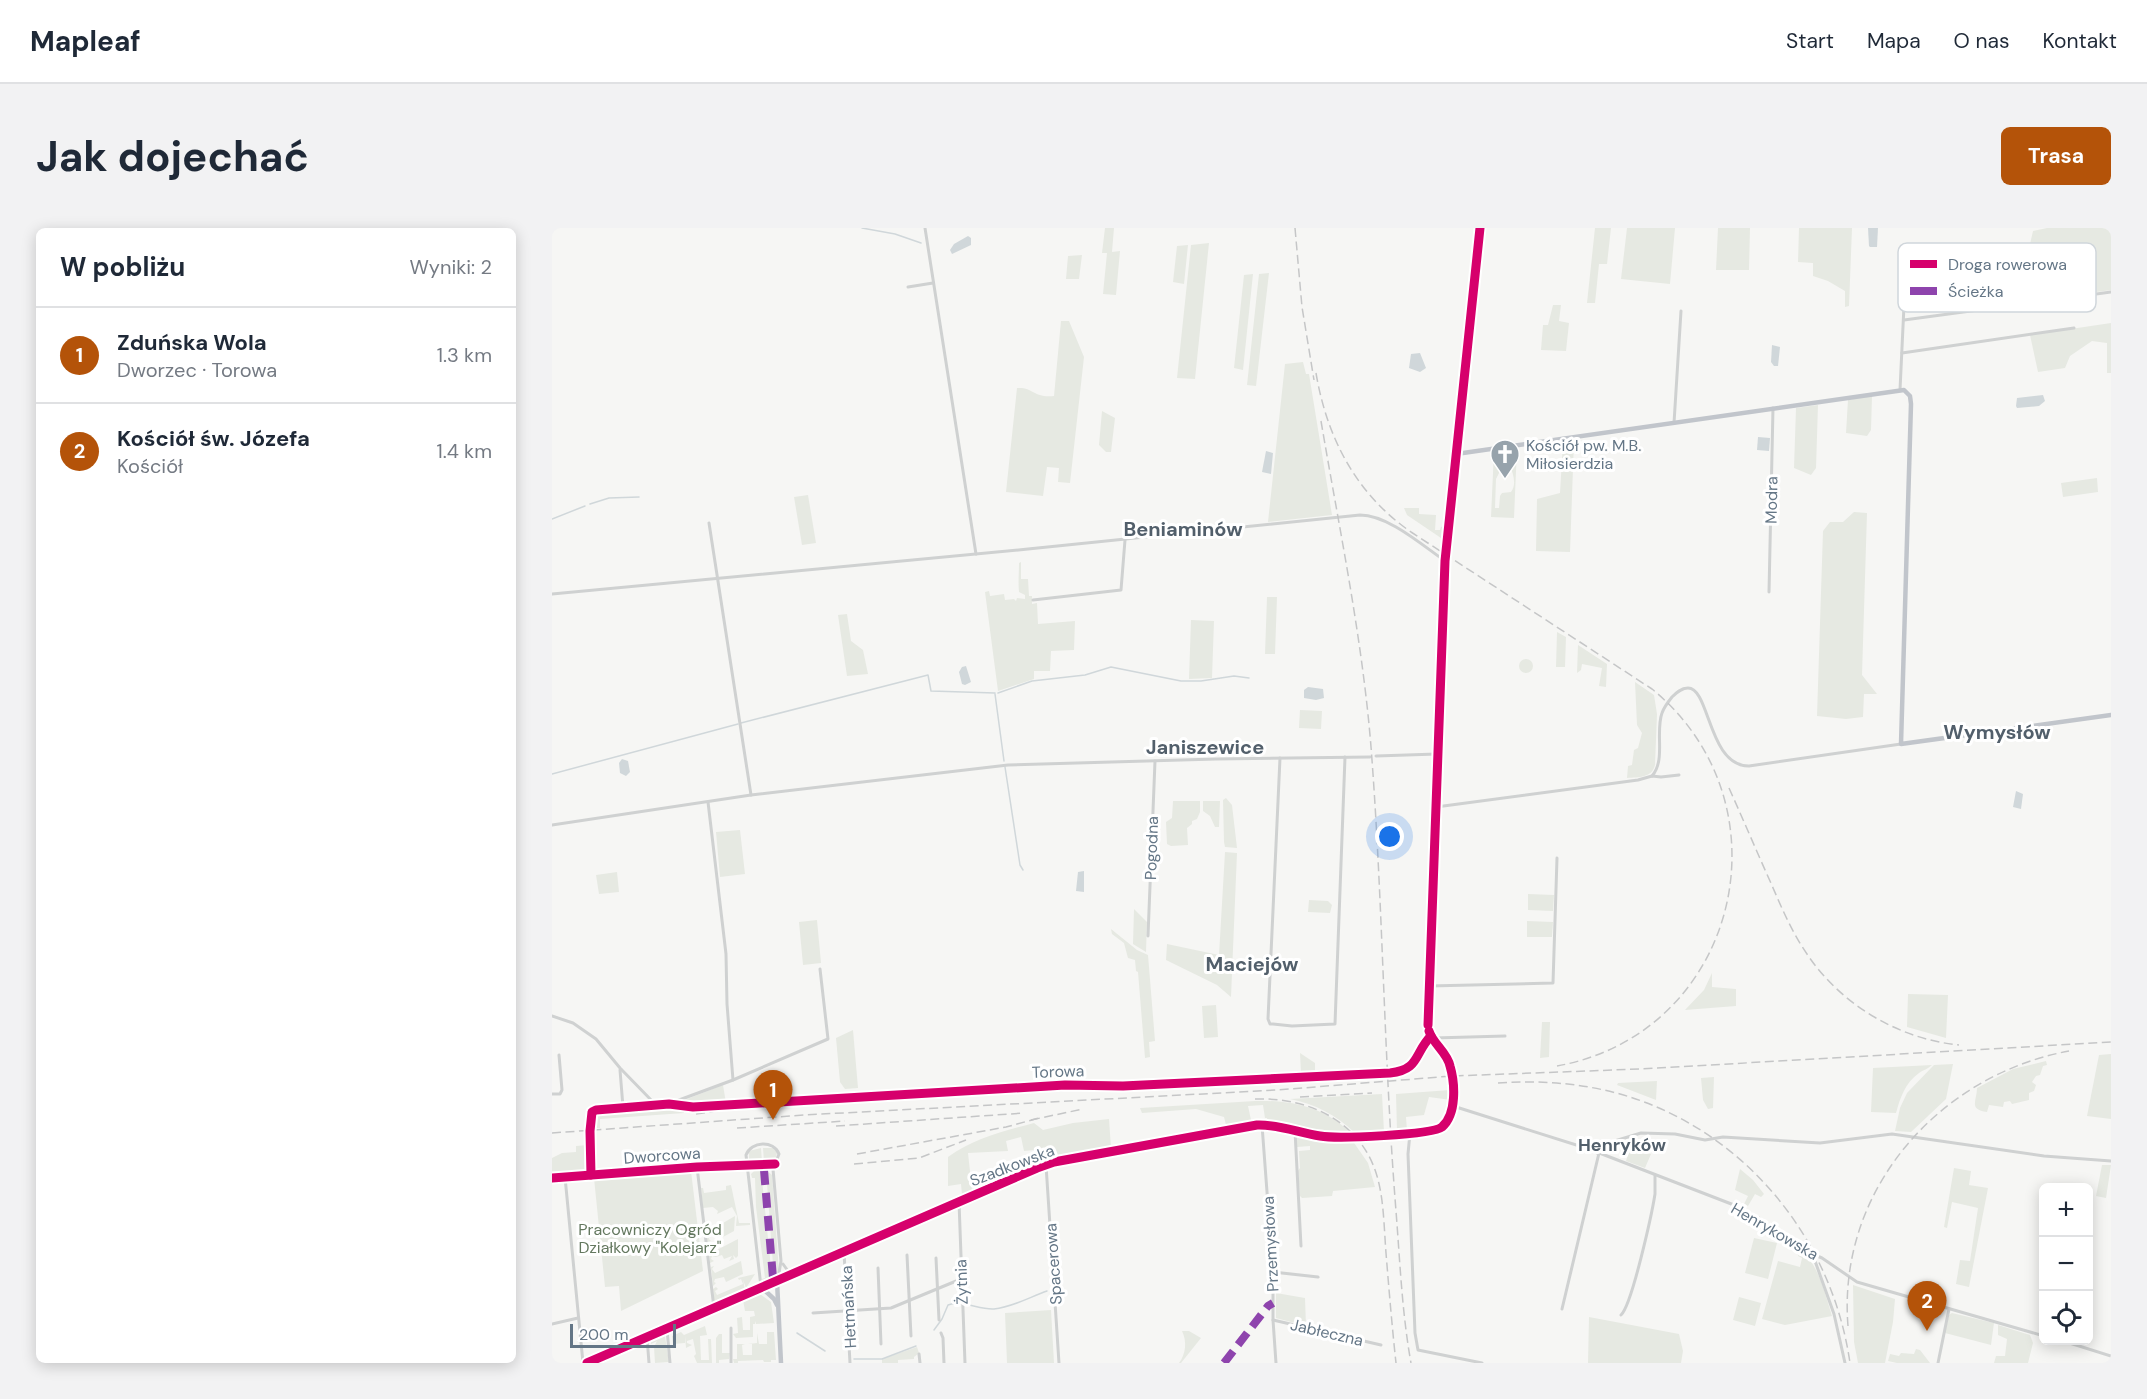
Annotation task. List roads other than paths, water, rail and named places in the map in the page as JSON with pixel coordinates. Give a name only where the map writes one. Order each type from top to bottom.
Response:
[{"type":"street","points":[[925,228],[976,554]]},
{"type":"street","points":[[1453,1106],[1450,1066],[1430,1035],[1429,986],[1445,561],[1480,228]]},
{"type":"street","points":[[908,287],[933,283]]},
{"type":"street","points":[[2096,294],[2111,292]]},
{"type":"street","points":[[1674,423],[1681,311]]},
{"type":"street","points":[[1900,390],[1904,312]]},
{"type":"street","points":[[1904,320],[1963,312]]},
{"type":"street","points":[[1902,353],[2074,328]]},
{"type":"street","points":[[1455,454],[1900,390],[1909,393],[1911,399],[1901,744]]},
{"type":"street","name":"Modra","points":[[1769,592],[1773,408]]},
{"type":"street","points":[[552,594],[1368,515],[1388,523],[1445,561]]},
{"type":"street","points":[[709,523],[750,795]]},
{"type":"street","points":[[1033,600],[1121,590],[1125,540]]},
{"type":"street","points":[[1652,776],[1658,763],[1662,710],[1676,693],[1687,688],[1695,690],[1701,696],[1704,711],[1729,758],[1739,765],[1749,766],[2111,716]]},
{"type":"street","points":[[1376,756],[1439,754]]},
{"type":"street","points":[[1280,758],[1268,1019],[1270,1024],[1292,1026],[1335,1024],[1345,757]]},
{"type":"street","points":[[552,825],[750,795],[1008,765],[1370,757]]},
{"type":"street","name":"Pogodna","points":[[1148,936],[1155,761]]},
{"type":"street","points":[[1436,807],[1638,780],[1652,776],[1678,775]]},
{"type":"street","points":[[708,802],[725,943],[733,1080]]},
{"type":"street","points":[[1429,986],[1553,982],[1557,858]]},
{"type":"street","points":[[669,1104],[733,1080],[828,1039],[820,969]]},
{"type":"street","points":[[552,1016],[573,1023],[587,1033],[604,1048],[655,1104]]},
{"type":"street","points":[[1430,1035],[1505,1036]]},
{"type":"street","name":"Torowa","points":[[591,1175],[590,1131],[592,1112],[596,1110],[655,1104],[693,1107],[1065,1085],[1123,1086],[1390,1073],[1405,1070],[1412,1065],[1430,1035]]},
{"type":"street","points":[[552,1094],[560,1094],[562,1090],[559,1055]]},
{"type":"street","points":[[620,1068],[623,1107]]},
{"type":"street","name":"Szadkowska","points":[[585,1363],[1046,1165],[1262,1125],[1324,1137],[1433,1131],[1441,1127],[1449,1117],[1453,1106]]},
{"type":"street","name":"Henrykowska","points":[[1453,1106],[1598,1153],[1747,1211],[1857,1282],[2039,1335]]},
{"type":"street","name":"Przemysłowa","points":[[1262,1125],[1273,1272],[1276,1363]]},
{"type":"street","points":[[1295,1131],[1301,1246]]},
{"type":"street","points":[[1410,1133],[1408,1166],[1415,1333],[1418,1350],[1482,1363]]},
{"type":"street","points":[[1562,1309],[1599,1149],[1608,1143],[1641,1133],[1676,1134],[1705,1140],[1723,1137],[1820,1143],[1892,1134],[2044,1156],[2111,1161]]},
{"type":"street","points":[[778,1306],[761,1287],[747,1165],[747,1153],[749,1148],[755,1145],[769,1144],[779,1151],[773,1170],[782,1261],[777,1281],[781,1363]]},
{"type":"street","name":"Dworcowa","points":[[552,1178],[697,1167],[775,1164]]},
{"type":"street","name":"Spacerowa","points":[[1046,1165],[1059,1363]]},
{"type":"street","points":[[697,1167],[710,1291],[714,1308]]},
{"type":"street","points":[[1621,1315],[1626,1308],[1639,1263],[1654,1194],[1655,1174]]},
{"type":"street","points":[[565,1177],[578,1318],[585,1363]]},
{"type":"street","name":"Żytnia","points":[[959,1202],[965,1363]]},
{"type":"street","name":"Hetmańska","points":[[844,1252],[850,1363]]},
{"type":"street","points":[[1808,1252],[1815,1261],[1834,1314],[1845,1363]]},
{"type":"street","points":[[907,1255],[911,1336]]},
{"type":"street","points":[[936,1258],[939,1320]]},
{"type":"street","points":[[782,1261],[785,1269],[795,1273]]},
{"type":"street","points":[[878,1268],[881,1344]]},
{"type":"street","points":[[1273,1272],[1318,1277]]},
{"type":"street","points":[[813,1312],[893,1307],[961,1279]]},
{"type":"street","points":[[1938,1363],[1948,1309]]},
{"type":"street","points":[[552,1324],[578,1318]]},
{"type":"street","name":"Jabłeczna","points":[[1273,1320],[1381,1345]]},
{"type":"street","points":[[666,1328],[669,1334],[670,1363]]},
{"type":"street","points":[[731,1328],[731,1363]]},
{"type":"street","points":[[941,1333],[944,1363]]},
{"type":"street","points":[[646,1337],[649,1363]]},
{"type":"street","points":[[2074,1345],[2111,1356]]},
{"type":"street","points":[[920,1354],[920,1363]]},
{"type":"waterway","points":[[862,228],[895,234],[921,243]]},
{"type":"waterway","points":[[590,504],[609,498],[639,497]]},
{"type":"waterway","points":[[552,519],[585,506]]},
{"type":"waterway","points":[[998,693],[1032,681],[1085,675],[1111,667],[1181,681],[1201,681],[1234,676],[1249,678]]},
{"type":"waterway","points":[[741,723],[928,675],[931,691],[995,693]]},
{"type":"waterway","points":[[995,694],[1004,761]]},
{"type":"waterway","points":[[552,774],[738,724]]},
{"type":"waterway","points":[[1005,767],[1020,865],[1023,870]]},
{"type":"waterway","points":[[934,1330],[948,1305],[959,1304],[994,1309],[1015,1304],[1047,1291]]},
{"type":"waterway","points":[[797,1333],[825,1351]]},
{"type":"waterway","points":[[854,1359],[882,1359],[916,1346]]},
{"type":"railway","points":[[1295,228],[1302,307],[1314,380]]},
{"type":"railway","points":[[1316,373],[1321,397],[1336,442],[1347,463],[1374,500],[1411,532],[1652,689],[1696,737],[1722,792],[1732,850],[1726,908],[1704,963],[1668,1009],[1619,1045],[1557,1066]]},
{"type":"railway","points":[[1321,421],[1351,590],[1368,717],[1376,816],[1392,1155],[1403,1306],[1411,1363]]},
{"type":"railway","points":[[1729,788],[1791,927],[1821,972],[1854,1004],[1873,1016],[1915,1035],[1959,1045]]},
{"type":"railway","points":[[552,1133],[804,1115],[1277,1090],[1452,1076],[1640,1069],[2111,1042]]},
{"type":"railway","points":[[1848,1326],[1849,1276],[1860,1229],[1879,1186],[1906,1146],[1939,1113],[1978,1085],[2022,1064],[2069,1051]]},
{"type":"railway","points":[[1498,1083],[1559,1083],[1620,1094],[1664,1110],[1705,1133],[1742,1161],[1774,1194],[1802,1232],[1824,1273],[1840,1317],[1850,1363]]},
{"type":"railway","points":[[696,1114],[729,1109],[1102,1090]]},
{"type":"railway","points":[[1300,1097],[1372,1093]]},
{"type":"railway","points":[[1255,1099],[1294,1102],[1330,1116],[1359,1140],[1369,1157],[1377,1176],[1382,1204],[1396,1363]]},
{"type":"railway","points":[[1031,1120],[1083,1109]]},
{"type":"railway","points":[[836,1126],[1024,1113]]},
{"type":"railway","points":[[857,1154],[1006,1127],[1039,1118]]},
{"type":"railway","points":[[737,1128],[845,1121]]},
{"type":"railway","points":[[854,1164],[919,1158],[966,1140]]},
{"type":"place","name":"Kościół pw. M.B. Miłosierdzia","points":[[1505,480]]},
{"type":"place","name":"Zduńska Wola","points":[[773,1120]]},
{"type":"place","name":"Kościół św. Józefa","points":[[1927,1331]]},
{"type":"district","name":"Beniaminów","points":[[1183,529]]},
{"type":"district","name":"Wymysłów","points":[[1997,732]]},
{"type":"district","name":"Janiszewice","points":[[1205,747]]},
{"type":"district","name":"Maciejów","points":[[1252,964]]},
{"type":"district","name":"Henryków","points":[[1622,1145]]},
{"type":"park label","name":"Pracowniczy Ogród Działkowy \"Kolejarz\"","points":[[650,1238]]}]
